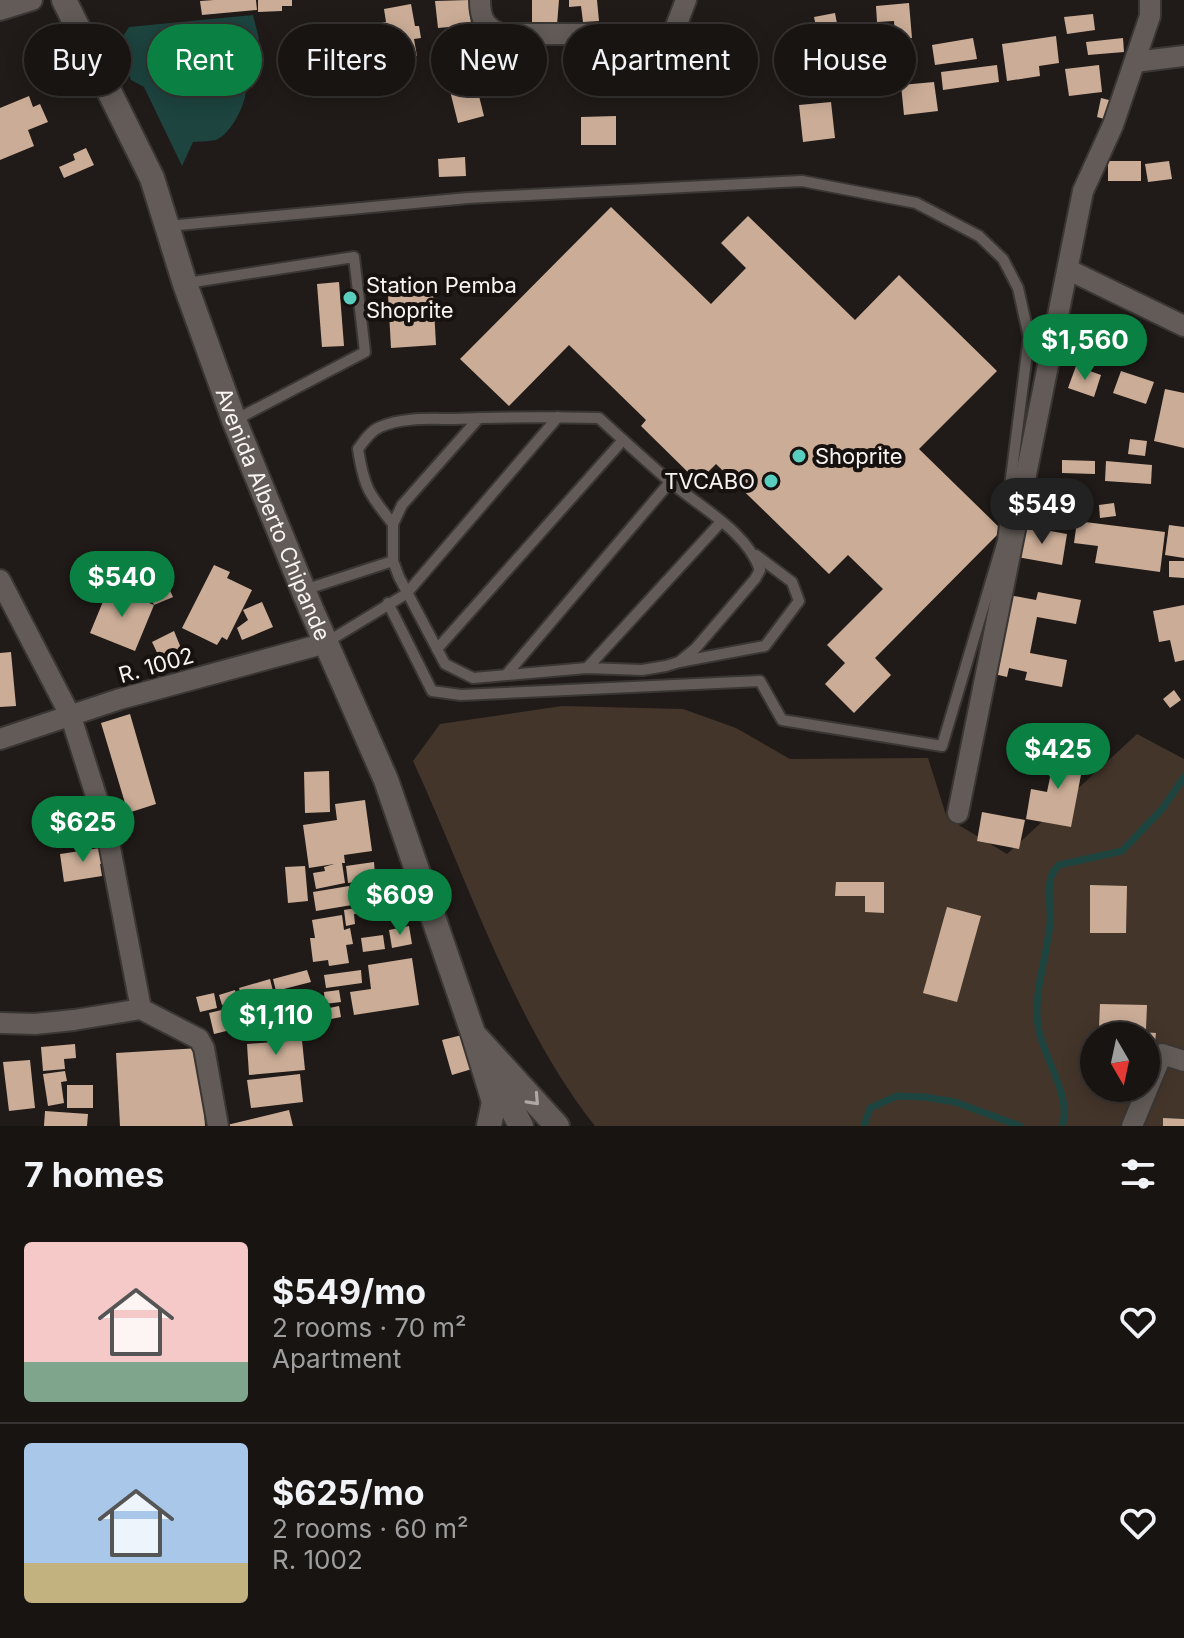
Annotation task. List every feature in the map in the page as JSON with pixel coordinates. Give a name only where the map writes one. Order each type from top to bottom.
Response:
[{"type":"main road","name":"Avenida Alberto Chipande","points":[[64,0],[152,178],[185,284],[234,420],[303,590],[386,780],[473,1033]]},
{"type":"main road","points":[[473,1033],[494,1102],[489,1126]]},
{"type":"main road","points":[[473,1033],[521,1126]]},
{"type":"main road","points":[[473,1033],[557,1126]]},
{"type":"street","points":[[0,10],[32,0]]},
{"type":"street","points":[[480,0],[480,16],[487,28],[500,34],[673,34],[686,0]]},
{"type":"street","points":[[958,813],[1083,191],[1113,125],[1150,16],[1150,0]]},
{"type":"street","points":[[1135,62],[1184,56]]},
{"type":"street","points":[[1069,270],[1184,326]]},
{"type":"street","points":[[0,580],[71,717],[106,827],[141,1009]]},
{"type":"street","name":"R. 1002","points":[[0,739],[120,699],[326,643]]},
{"type":"street","points":[[0,1023],[35,1024],[141,1009],[199,1039],[204,1048],[218,1126]]},
{"type":"street","points":[[1132,1126],[1162,1054],[1184,1061]]},
{"type":"lane","points":[[166,226],[468,198],[802,181],[916,203],[979,236],[1003,259],[1018,288],[1029,337],[1003,541],[942,746],[782,720],[760,681],[461,695],[432,691],[388,603]]},
{"type":"lane","points":[[185,284],[354,257],[365,352],[234,420]]},
{"type":"lane","points":[[326,643],[406,594],[558,417]]},
{"type":"lane","points":[[393,524],[366,488],[358,449],[369,434],[379,427],[409,420],[479,418],[558,417],[599,418],[754,554],[792,582],[799,601],[765,646],[642,670],[587,668],[473,678],[445,664],[406,594],[393,561],[393,524],[402,505],[479,418]]},
{"type":"lane","points":[[437,649],[623,440]]},
{"type":"lane","points":[[506,675],[670,482]]},
{"type":"lane","points":[[587,668],[721,522]]},
{"type":"lane","points":[[679,662],[695,649],[755,579],[760,570],[754,554]]},
{"type":"lane","points":[[303,590],[393,561]]},
{"type":"shaded area","points":[[562,706],[683,709],[736,728],[790,759],[928,758],[947,818],[1007,854],[1137,734],[1184,759],[1184,1126],[595,1126],[566,1086],[516,997],[413,761],[440,724]]},
{"type":"water","points":[[253,15],[255,24],[160,24]]},
{"type":"water","points":[[147,25],[147,93],[144,87],[131,80],[131,27]]},
{"type":"water","points":[[148,96],[245,96],[239,114],[227,131],[218,139],[193,142],[182,166]]},
{"type":"building","points":[[256,0],[257,10],[202,15],[200,1]]},
{"type":"building","points":[[258,0],[292,0],[292,6],[282,6],[282,11],[258,12]]},
{"type":"building","points":[[469,0],[471,24],[438,24],[435,1]]},
{"type":"building","points":[[532,0],[559,0],[557,25],[532,24]]},
{"type":"building","points":[[569,0],[597,0],[599,21],[583,22],[581,6],[569,7]]},
{"type":"building","points":[[909,3],[911,24],[877,22],[876,6]]},
{"type":"building","points":[[411,4],[415,24],[374,24],[386,22],[384,9]]},
{"type":"building","points":[[835,13],[837,24],[816,24],[814,17]]},
{"type":"building","points":[[1093,14],[1095,30],[1067,34],[1064,17]]},
{"type":"building","points":[[415,26],[419,26],[421,38],[415,39]]},
{"type":"building","points":[[1056,36],[1059,63],[1039,66],[1040,76],[1007,81],[1002,44]]},
{"type":"building","points":[[973,38],[977,59],[935,65],[932,45]]},
{"type":"building","points":[[1123,38],[1124,52],[1088,55],[1086,42]]},
{"type":"building","points":[[997,65],[999,82],[943,90],[941,72]]},
{"type":"building","points":[[1099,65],[1102,92],[1069,96],[1065,69]]},
{"type":"building","points":[[934,82],[938,111],[904,115],[902,96],[916,96],[916,84]]},
{"type":"building","points":[[29,96],[33,107],[40,104],[48,122],[28,130],[34,146],[0,160],[0,108]]},
{"type":"building","points":[[451,96],[479,96],[484,116],[458,123]]},
{"type":"building","points":[[1101,98],[1113,101],[1108,120],[1097,117]]},
{"type":"building","points":[[831,102],[835,138],[803,142],[799,105]]},
{"type":"building","points":[[616,116],[616,145],[581,145],[581,117]]},
{"type":"building","points":[[86,148],[94,165],[64,178],[59,167],[75,160],[73,154]]},
{"type":"building","points":[[465,157],[466,176],[439,177],[438,159]]},
{"type":"building","points":[[1108,161],[1141,161],[1141,181],[1108,181]]},
{"type":"building","points":[[1169,161],[1172,179],[1148,182],[1145,164]]},
{"type":"building","name":"Shoprite","points":[[611,207],[711,304],[746,268],[721,243],[748,216],[855,320],[899,275],[997,371],[919,449],[1002,530],[875,658],[891,675],[854,713],[825,684],[845,663],[827,645],[883,589],[848,555],[829,574],[716,464],[698,482],[641,426],[646,420],[569,345],[509,406],[460,359]]},
{"type":"building","points":[[339,282],[344,346],[322,347],[317,284]]},
{"type":"building","points":[[433,291],[436,345],[391,348],[388,294]]},
{"type":"building","points":[[1076,366],[1101,375],[1094,397],[1068,388]]},
{"type":"building","points":[[1121,371],[1154,382],[1146,404],[1113,393]]},
{"type":"building","points":[[1165,389],[1184,393],[1184,448],[1154,441]]},
{"type":"building","points":[[1130,439],[1147,441],[1145,456],[1128,454]]},
{"type":"building","points":[[1062,460],[1095,461],[1095,474],[1062,473]]},
{"type":"building","points":[[1106,461],[1152,465],[1151,484],[1105,481]]},
{"type":"building","points":[[1069,501],[1085,501],[1084,515],[1069,514]]},
{"type":"building","points":[[1114,503],[1116,516],[1100,518],[1099,505]]},
{"type":"building","points":[[1077,521],[1165,532],[1160,572],[1095,563],[1098,546],[1074,543]]},
{"type":"building","points":[[1169,525],[1184,527],[1184,558],[1165,555]]},
{"type":"building","points":[[1023,526],[1067,534],[1062,565],[1017,557]]},
{"type":"building","points":[[1169,561],[1184,561],[1184,578],[1169,577]]},
{"type":"building","points":[[214,565],[230,572],[227,578],[252,590],[227,640],[222,637],[217,645],[182,628]]},
{"type":"building","points":[[161,571],[173,597],[154,605],[142,579]]},
{"type":"building","points":[[109,587],[154,605],[135,651],[90,633]]},
{"type":"building","points":[[1038,592],[1081,600],[1076,624],[1037,617],[1030,653],[1067,660],[1062,687],[1025,680],[1027,672],[1009,668],[1007,677],[994,674],[1009,595],[1036,600]]},
{"type":"building","points":[[262,602],[273,627],[242,640],[237,628],[248,620],[243,610]]},
{"type":"building","points":[[1184,605],[1184,660],[1175,662],[1170,640],[1159,642],[1153,611]]},
{"type":"building","points":[[174,631],[183,653],[162,663],[152,642]]},
{"type":"building","points":[[11,652],[16,706],[0,707],[0,653]]},
{"type":"building","points":[[1174,690],[1181,700],[1170,708],[1163,699]]},
{"type":"building","points":[[130,714],[156,804],[128,813],[101,723]]},
{"type":"building","points":[[1056,748],[1085,754],[1071,827],[1026,819],[1031,789],[1047,792]]},
{"type":"building","points":[[329,771],[330,812],[305,813],[304,772]]},
{"type":"building","points":[[365,800],[372,851],[344,855],[345,883],[316,889],[313,873],[325,871],[324,867],[334,864],[309,868],[303,825],[337,820],[335,804]]},
{"type":"building","points":[[982,812],[1025,820],[1019,849],[977,841]]},
{"type":"building","points":[[100,848],[101,853],[106,852],[108,863],[100,864],[102,876],[64,882],[60,854]]},
{"type":"building","points":[[374,862],[375,874],[368,875],[369,880],[348,883],[346,866]]},
{"type":"building","points":[[305,866],[308,901],[288,903],[285,867]]},
{"type":"building","points":[[391,873],[398,898],[378,903],[372,878]]},
{"type":"building","points":[[370,882],[372,897],[354,900],[352,885]]},
{"type":"building","points":[[836,882],[884,882],[884,913],[865,912],[865,896],[835,896]]},
{"type":"building","points":[[1090,885],[1127,886],[1126,933],[1090,933]]},
{"type":"building","points":[[349,886],[352,905],[316,911],[313,892]]},
{"type":"building","points":[[372,900],[374,911],[354,914],[355,924],[346,926],[344,910],[356,908],[355,902]]},
{"type":"building","points":[[947,907],[981,916],[957,1002],[923,993]]},
{"type":"building","points":[[342,915],[344,930],[350,928],[353,944],[346,945],[349,963],[329,966],[328,960],[313,962],[310,938],[315,938],[312,920]]},
{"type":"building","points":[[409,926],[412,944],[392,948],[389,930]]},
{"type":"building","points":[[383,935],[385,949],[363,952],[361,938]]},
{"type":"building","points":[[412,958],[419,1005],[354,1015],[350,992],[371,989],[368,965]]},
{"type":"building","points":[[307,970],[311,982],[276,991],[273,979]]},
{"type":"building","points":[[361,970],[362,983],[326,988],[324,975]]},
{"type":"building","points":[[270,979],[273,991],[243,1000],[239,988]]},
{"type":"building","points":[[235,990],[238,1001],[222,1005],[219,995]]},
{"type":"building","points":[[339,990],[341,1002],[325,1004],[324,992]]},
{"type":"building","points":[[296,992],[301,1013],[214,1034],[209,1013]]},
{"type":"building","points":[[214,993],[217,1008],[200,1012],[196,997]]},
{"type":"building","points":[[1100,1004],[1147,1005],[1146,1022],[1099,1022]]},
{"type":"building","points":[[339,1006],[341,1017],[326,1020],[324,1009]]},
{"type":"building","points":[[462,1035],[472,1069],[452,1075],[442,1040]]},
{"type":"building","points":[[302,1040],[305,1070],[249,1075],[247,1044]]},
{"type":"building","points":[[75,1044],[76,1058],[64,1059],[65,1069],[43,1071],[41,1047]]},
{"type":"building","points":[[200,1048],[205,1126],[120,1126],[116,1053]]},
{"type":"building","points":[[30,1060],[35,1108],[9,1111],[3,1062]]},
{"type":"building","points":[[65,1071],[67,1081],[61,1082],[64,1103],[48,1106],[43,1074]]},
{"type":"building","points":[[300,1074],[303,1102],[251,1108],[247,1080]]},
{"type":"building","points":[[67,1085],[93,1085],[93,1108],[67,1108]]},
{"type":"building","points":[[289,1110],[293,1126],[227,1126],[227,1125]]},
{"type":"building","points":[[45,1111],[88,1114],[87,1126],[44,1126]]},
{"type":"building","points":[[1163,1118],[1184,1119],[1184,1126],[1163,1126]]},
{"type":"waterway","points":[[1062,1126],[1063,1103],[1041,1037],[1037,1013],[1050,923],[1051,876],[1059,865],[1122,851],[1163,808],[1184,777]]},
{"type":"waterway","points":[[864,1126],[870,1108],[897,1096],[955,1102],[1020,1126]]},
{"type":"place","name":"Station Pemba Shoprite","points":[[350,298]]},
{"type":"place","name":"Shoprite","points":[[799,456]]},
{"type":"place","name":"TVCABO","points":[[771,481]]}]
